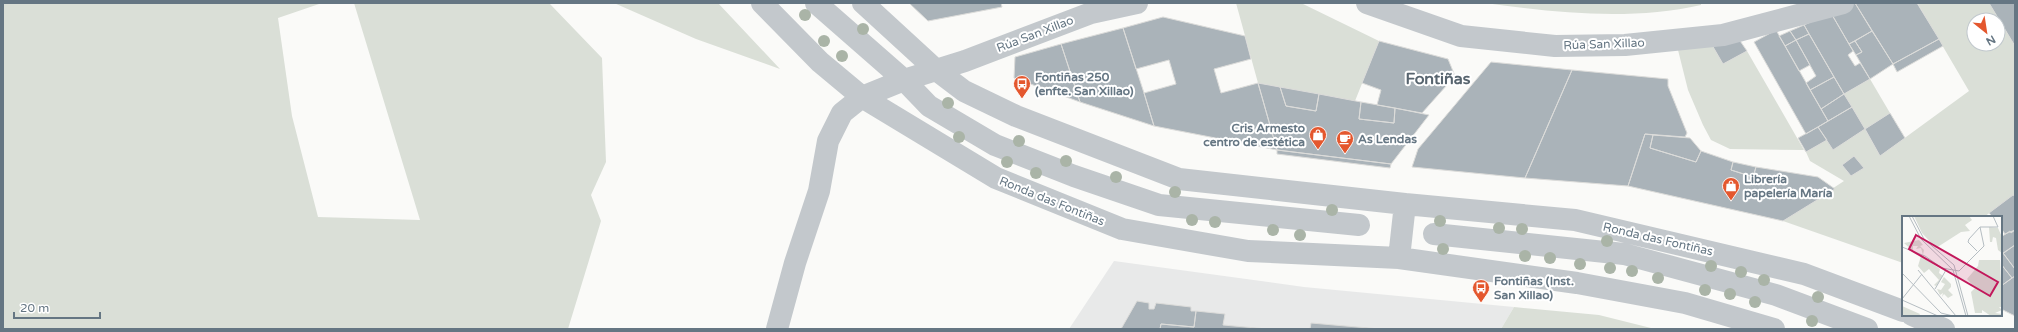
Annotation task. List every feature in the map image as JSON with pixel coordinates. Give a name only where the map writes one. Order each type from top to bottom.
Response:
[{"type":"street","name":"Ronda das Fontiñas","points":[[762,3],[820,62],[862,97],[996,178],[1122,229],[1248,251],[1400,258],[1577,283],[1670,300],[1774,329]]},
{"type":"street","points":[[816,3],[904,80],[929,106],[995,145],[1074,176],[1159,205],[1358,225]]},
{"type":"street","name":"Ronda das Fontiñas","points":[[863,3],[935,69],[964,91],[1016,116],[1178,179],[1405,204],[1575,220],[1804,274],[1902,311]]},
{"type":"street","name":"Rúa San Xillao","points":[[777,329],[795,263],[819,191],[828,141],[842,113],[862,97],[935,69],[965,61],[1090,8],[1137,3]]},
{"type":"street","name":"Rúa San Xillao","points":[[1367,3],[1461,36],[1555,46],[1625,45],[1723,35],[1844,3]]},
{"type":"street","points":[[1400,258],[1405,204]]},
{"type":"street","points":[[1434,234],[1624,254],[1776,295],[1867,329]]},
{"type":"street","points":[[1914,316],[1943,329]]},
{"type":"shaded area","points":[[3,3],[322,3],[278,18],[292,116],[318,217],[420,220],[354,3],[550,4],[602,58],[606,162],[591,195],[601,221],[568,329],[3,329]]},
{"type":"shaded area","points":[[614,3],[718,3],[780,69],[696,39]]},
{"type":"shaded area","points":[[1236,3],[1301,3],[1379,41],[1355,101],[1258,83]]},
{"type":"shaded area","points":[[1485,3],[1701,3],[1701,5],[1648,13],[1593,14],[1539,10]]},
{"type":"shaded area","points":[[1989,3],[1994,12],[1966,12],[1966,52],[2006,52],[2006,31],[2015,46],[2015,194],[1985,216],[1902,216],[1902,263],[1783,221],[1844,181],[1810,161],[1806,152],[1827,140],[1833,149],[1865,129],[1880,156],[1969,91],[1918,4]],"holes":[[[1854,156],[1863,167],[1851,176],[1842,165]]]},
{"type":"shaded area","points":[[1712,45],[1723,64],[1747,51],[1804,150],[1730,149],[1711,140],[1688,90],[1678,50]]},
{"type":"shaded area","points":[[1870,79],[1890,113],[1865,129],[1844,94]]},
{"type":"shaded area","points":[[1114,261],[1304,287],[1514,307],[1501,329],[1069,329]]},
{"type":"shaded area","points":[[1514,307],[1599,315],[1655,329],[1501,329]]},
{"type":"building","points":[[909,3],[1001,3],[1002,7],[928,21]]},
{"type":"building","points":[[1855,3],[1872,31],[1849,44],[1831,13]]},
{"type":"building","points":[[1855,3],[1917,3],[1939,39],[1893,64]]},
{"type":"building","points":[[1989,3],[2015,3],[2015,46],[2006,31],[2006,12],[1994,12]]},
{"type":"building","points":[[1831,13],[1853,51],[1848,55],[1855,66],[1860,63],[1870,79],[1844,94],[1804,25]]},
{"type":"building","points":[[1163,17],[1245,36],[1251,59],[1214,69],[1221,93],[1258,83],[1277,150],[1154,126],[1144,93],[1176,84],[1169,60],[1136,69],[1123,28]]},
{"type":"building","points":[[1804,25],[1809,34],[1796,40],[1790,31]]},
{"type":"building","points":[[1123,28],[1154,126],[1080,102],[1061,44]]},
{"type":"building","points":[[1776,30],[1828,121],[1806,134],[1754,42]]},
{"type":"building","points":[[1790,31],[1796,40],[1785,46],[1779,36]]},
{"type":"building","points":[[1872,31],[1893,64],[1870,79],[1856,55],[1862,52],[1855,41]]},
{"type":"building","points":[[1734,32],[1747,51],[1723,64],[1712,45]]},
{"type":"building","points":[[1809,34],[1834,77],[1810,90],[1806,83],[1816,76],[1796,40]]},
{"type":"building","points":[[1939,39],[1943,46],[1897,72],[1893,64]]},
{"type":"building","points":[[1796,40],[1810,65],[1799,71],[1785,46]]},
{"type":"building","points":[[1379,41],[1448,59],[1455,76],[1422,113],[1377,105],[1381,90],[1362,83]]},
{"type":"building","points":[[1855,41],[1862,52],[1856,55],[1849,44]]},
{"type":"building","points":[[1061,44],[1080,102],[1014,78],[1015,57]]},
{"type":"building","points":[[1491,62],[1572,70],[1525,178],[1412,167],[1418,149]]},
{"type":"building","points":[[1572,70],[1668,79],[1668,86],[1687,133],[1685,137],[1645,134],[1628,186],[1525,178]]},
{"type":"building","points":[[1834,77],[1844,94],[1821,109],[1810,90]]},
{"type":"building","points":[[1258,83],[1280,87],[1286,106],[1316,111],[1319,94],[1361,102],[1359,119],[1394,123],[1395,108],[1429,115],[1391,164],[1277,150]]},
{"type":"building","points":[[1280,87],[1319,94],[1316,111],[1286,106]]},
{"type":"building","points":[[1844,94],[1852,107],[1828,121],[1821,109]]},
{"type":"building","points":[[1361,102],[1395,108],[1394,123],[1359,119]]},
{"type":"building","points":[[1852,107],[1865,129],[1833,150],[1818,127]]},
{"type":"building","points":[[1890,113],[1905,138],[1880,156],[1865,129]]},
{"type":"building","points":[[1818,127],[1827,140],[1806,152],[1798,138]]},
{"type":"building","points":[[1645,134],[1653,135],[1650,148],[1696,162],[1701,151],[1733,162],[1731,170],[1753,177],[1756,167],[1818,177],[1835,189],[1783,221],[1628,186]]},
{"type":"building","points":[[1653,135],[1690,138],[1701,151],[1696,162],[1650,148]]},
{"type":"building","points":[[1277,150],[1391,164],[1390,168],[1277,154]]},
{"type":"building","points":[[1854,156],[1864,168],[1851,176],[1842,165]]},
{"type":"building","points":[[1733,162],[1756,167],[1753,177],[1731,170]]},
{"type":"building","points":[[2013,195],[2015,196],[2015,230],[2005,234],[2002,230],[2002,216],[1992,216],[1989,213]]},
{"type":"building","points":[[2015,230],[2015,245],[2002,254],[2002,236],[2010,231],[2011,233]]},
{"type":"building","points":[[2015,245],[2015,269],[2003,253]]},
{"type":"building","points":[[2003,253],[2015,269],[2015,276],[2012,278],[2002,265]]},
{"type":"building","points":[[2002,265],[2012,278],[2002,285]]},
{"type":"building","points":[[2015,276],[2015,316],[2002,310],[2002,285]]},
{"type":"building","points":[[1137,301],[1149,303],[1149,309],[1154,309],[1156,303],[1191,307],[1191,311],[1196,311],[1194,327],[1161,324],[1160,329],[1121,329]]},
{"type":"building","points":[[1196,311],[1225,314],[1223,325],[1267,329],[1160,329],[1161,324],[1194,327]]},
{"type":"building","points":[[1311,323],[1380,329],[1310,329]]},
{"type":"place","name":"Fontiñas 250 (enfte. San Xillao)","points":[[1022,99]]},
{"type":"place","name":"Cris Armesto centro de estética","points":[[1318,150]]},
{"type":"place","name":"As Lendas","points":[[1345,154]]},
{"type":"place","name":"Librería papelería María","points":[[1731,201]]},
{"type":"place","name":"Fontiñas (Inst. San Xillao)","points":[[1481,303]]},
{"type":"district","name":"Fontiñas","points":[[1438,79]]}]
